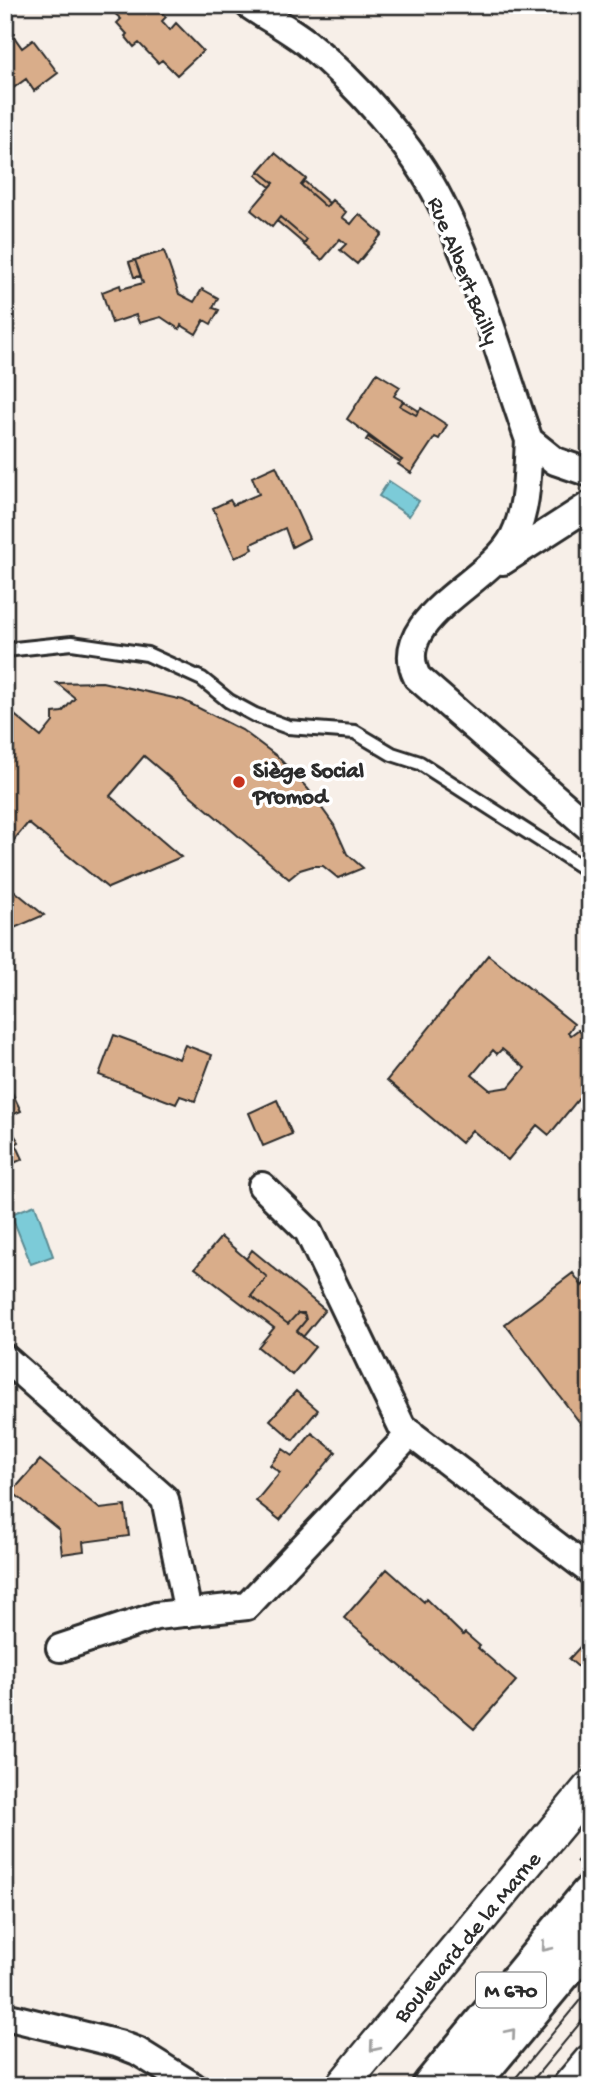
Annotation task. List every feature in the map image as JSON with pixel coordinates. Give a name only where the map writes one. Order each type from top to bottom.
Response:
[{"type":"main road","name":"M 670","points":[[432,2086],[590,1895]]},
{"type":"main road","name":"M 670","points":[[467,2086],[590,1938]]},
{"type":"street","name":"Rue Albert Bailly","points":[[248,5],[304,41],[360,93],[427,178],[461,250],[529,440],[520,520],[514,536],[487,571],[425,621],[417,632],[411,657],[417,677],[590,828]]},
{"type":"street","points":[[529,440],[555,461],[590,473]]},
{"type":"street","points":[[487,571],[590,505]]},
{"type":"street","points":[[262,1186],[308,1231],[402,1426],[590,1572]]},
{"type":"street","points":[[5,1358],[165,1499],[188,1613]]},
{"type":"street","points":[[60,1648],[156,1616],[247,1606],[411,1433]]},
{"type":"street","name":"Boulevard de la Marne","points":[[341,2086],[590,1787]]},
{"type":"street","points":[[5,2016],[119,2044],[137,2051],[193,2086]]},
{"type":"street","points":[[569,2086],[590,2061]]},
{"type":"lane","points":[[5,650],[72,643],[147,654],[202,679],[229,701],[254,715],[288,727],[355,732],[392,754],[420,763],[590,872]]},
{"type":"water","points":[[389,481],[419,501],[409,516],[379,496]]},
{"type":"water","points":[[35,1205],[53,1256],[31,1264],[11,1214]]},
{"type":"building","points":[[118,5],[155,5],[166,17],[162,21],[170,30],[176,23],[203,51],[177,75],[162,60],[158,63],[139,43],[134,47],[117,23],[121,19],[112,11]]},
{"type":"building","points":[[10,31],[22,48],[33,40],[58,73],[34,91],[26,79],[5,94],[5,35]]},
{"type":"building","points":[[275,153],[306,179],[301,185],[326,207],[332,200],[346,212],[342,217],[351,224],[359,214],[382,234],[357,264],[340,250],[346,244],[340,239],[322,260],[304,245],[307,240],[280,217],[272,227],[251,210],[274,183],[259,171]]},
{"type":"building","points":[[259,171],[274,183],[270,187],[256,175]]},
{"type":"building","points":[[304,181],[329,203],[326,207],[301,185]]},
{"type":"building","points":[[280,217],[307,240],[304,244],[277,221]]},
{"type":"building","points":[[164,251],[179,294],[194,302],[202,289],[218,298],[213,308],[219,310],[211,324],[204,320],[196,334],[181,325],[179,329],[161,317],[139,323],[136,315],[112,323],[102,292],[120,285],[121,289],[143,283],[135,260]]},
{"type":"building","points":[[135,260],[141,276],[134,277],[129,262]]},
{"type":"building","points":[[377,373],[400,387],[394,396],[403,401],[400,406],[416,415],[421,408],[447,425],[439,439],[435,437],[411,473],[398,464],[402,460],[347,419]]},
{"type":"building","points":[[403,401],[419,411],[416,415],[400,406]]},
{"type":"building","points":[[368,437],[402,460],[400,462],[366,440]]},
{"type":"building","points":[[276,466],[309,538],[292,547],[285,528],[251,544],[253,549],[235,558],[213,508],[230,500],[233,505],[259,494],[252,477]]},
{"type":"building","name":"Siège Social Promod","points":[[102,682],[183,700],[242,730],[278,757],[308,789],[334,825],[347,854],[363,868],[338,878],[323,866],[313,866],[300,870],[289,879],[144,756],[110,796],[181,857],[108,888],[28,823],[5,851],[5,707],[41,737],[53,722],[53,713],[62,712],[75,698],[57,683]]},
{"type":"building","points":[[5,883],[44,915],[5,932]]},
{"type":"building","points":[[488,955],[574,1024],[568,1033],[571,1035],[578,1030],[583,1032],[582,1045],[590,1038],[590,1085],[549,1135],[537,1125],[508,1160],[472,1130],[461,1143],[387,1080]],"holes":[[[502,1049],[525,1068],[509,1087],[490,1090],[472,1075],[493,1050],[497,1054]]]},
{"type":"building","points":[[114,1035],[179,1059],[185,1045],[212,1055],[195,1101],[180,1096],[176,1104],[99,1075]]},
{"type":"building","points":[[5,1078],[21,1111],[5,1118]]},
{"type":"building","points":[[277,1100],[292,1134],[263,1146],[249,1113]]},
{"type":"building","points":[[5,1121],[19,1142],[16,1144],[23,1159],[5,1167]]},
{"type":"building","points":[[221,1237],[267,1277],[251,1296],[288,1324],[298,1313],[305,1315],[306,1320],[297,1331],[315,1347],[292,1375],[258,1347],[274,1328],[195,1268]]},
{"type":"building","points":[[252,1250],[325,1310],[303,1337],[297,1331],[306,1320],[304,1313],[298,1313],[288,1324],[251,1296],[267,1277],[246,1259]]},
{"type":"building","points":[[573,1273],[582,1286],[590,1276],[590,1436],[505,1324]]},
{"type":"building","points":[[296,1391],[318,1410],[293,1440],[270,1420]]},
{"type":"building","points":[[312,1433],[336,1452],[280,1520],[256,1501],[280,1472],[270,1465],[283,1449],[293,1456]]},
{"type":"building","points":[[40,1460],[100,1509],[125,1506],[129,1536],[83,1542],[84,1551],[62,1554],[59,1530],[12,1492]]},
{"type":"building","points":[[387,1569],[424,1602],[426,1599],[516,1681],[474,1729],[344,1618]]},
{"type":"building","points":[[590,1636],[590,1677],[569,1659]]},
{"type":"building","points":[[81,2078],[96,2086],[75,2086]]},
{"type":"tram line","points":[[509,2086],[590,1988]]},
{"type":"tram line","points":[[528,2086],[590,2011]]},
{"type":"place","name":"Siège Social Promod","points":[[239,782]]}]
